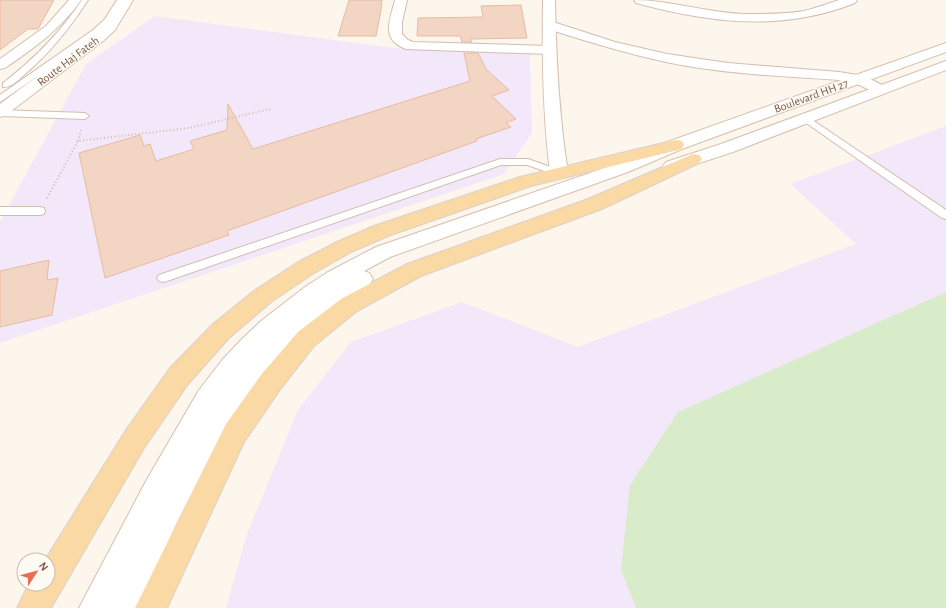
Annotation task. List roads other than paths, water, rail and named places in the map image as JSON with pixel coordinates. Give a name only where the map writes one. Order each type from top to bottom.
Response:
[{"type":"main road","points":[[0,65],[40,38],[58,22],[75,0]]},
{"type":"main road","name":"Route Haj Fateh","points":[[0,113],[98,38],[110,27],[127,0]]},
{"type":"main road","points":[[401,0],[394,34],[398,41],[404,44],[411,46],[549,50]]},
{"type":"main road","points":[[549,0],[549,50],[554,136],[558,173]]},
{"type":"main road","points":[[640,0],[679,10],[714,15],[768,17],[821,11],[838,6],[850,0]]},
{"type":"main road","points":[[550,26],[611,45],[667,58],[728,67],[821,74],[859,79],[879,89]]},
{"type":"main road","name":"Boulevard HH 27","points":[[685,152],[859,79],[946,47]]},
{"type":"main road","name":"Boulevard HH 27","points":[[685,152],[806,118],[879,89],[946,65]]},
{"type":"main road","points":[[39,596],[135,439],[179,376],[221,331],[263,296],[307,267],[351,244],[381,231],[526,181],[558,173],[685,152]]},
{"type":"main road","points":[[151,608],[235,434],[270,383],[306,339],[348,305],[414,270],[595,204],[685,152]]},
{"type":"main road","points":[[95,608],[182,443],[215,388],[243,355],[276,322],[312,292],[351,267],[383,252],[622,168],[685,152]]},
{"type":"main road","points":[[123,608],[166,514],[203,444],[235,392],[260,361],[290,331],[324,303],[358,281],[389,265],[429,248],[584,192],[685,152]]},
{"type":"main road","points":[[158,608],[174,562]]},
{"type":"lane","points":[[0,90],[26,70],[56,41],[67,28],[85,0]]},
{"type":"lane","points":[[0,99],[96,32],[108,20],[120,0]]},
{"type":"lane","points":[[0,113],[85,116]]},
{"type":"lane","points":[[806,118],[946,214]]},
{"type":"lane","points":[[163,278],[500,162],[528,162],[558,173]]},
{"type":"lane","points":[[0,211],[40,211]]}]
